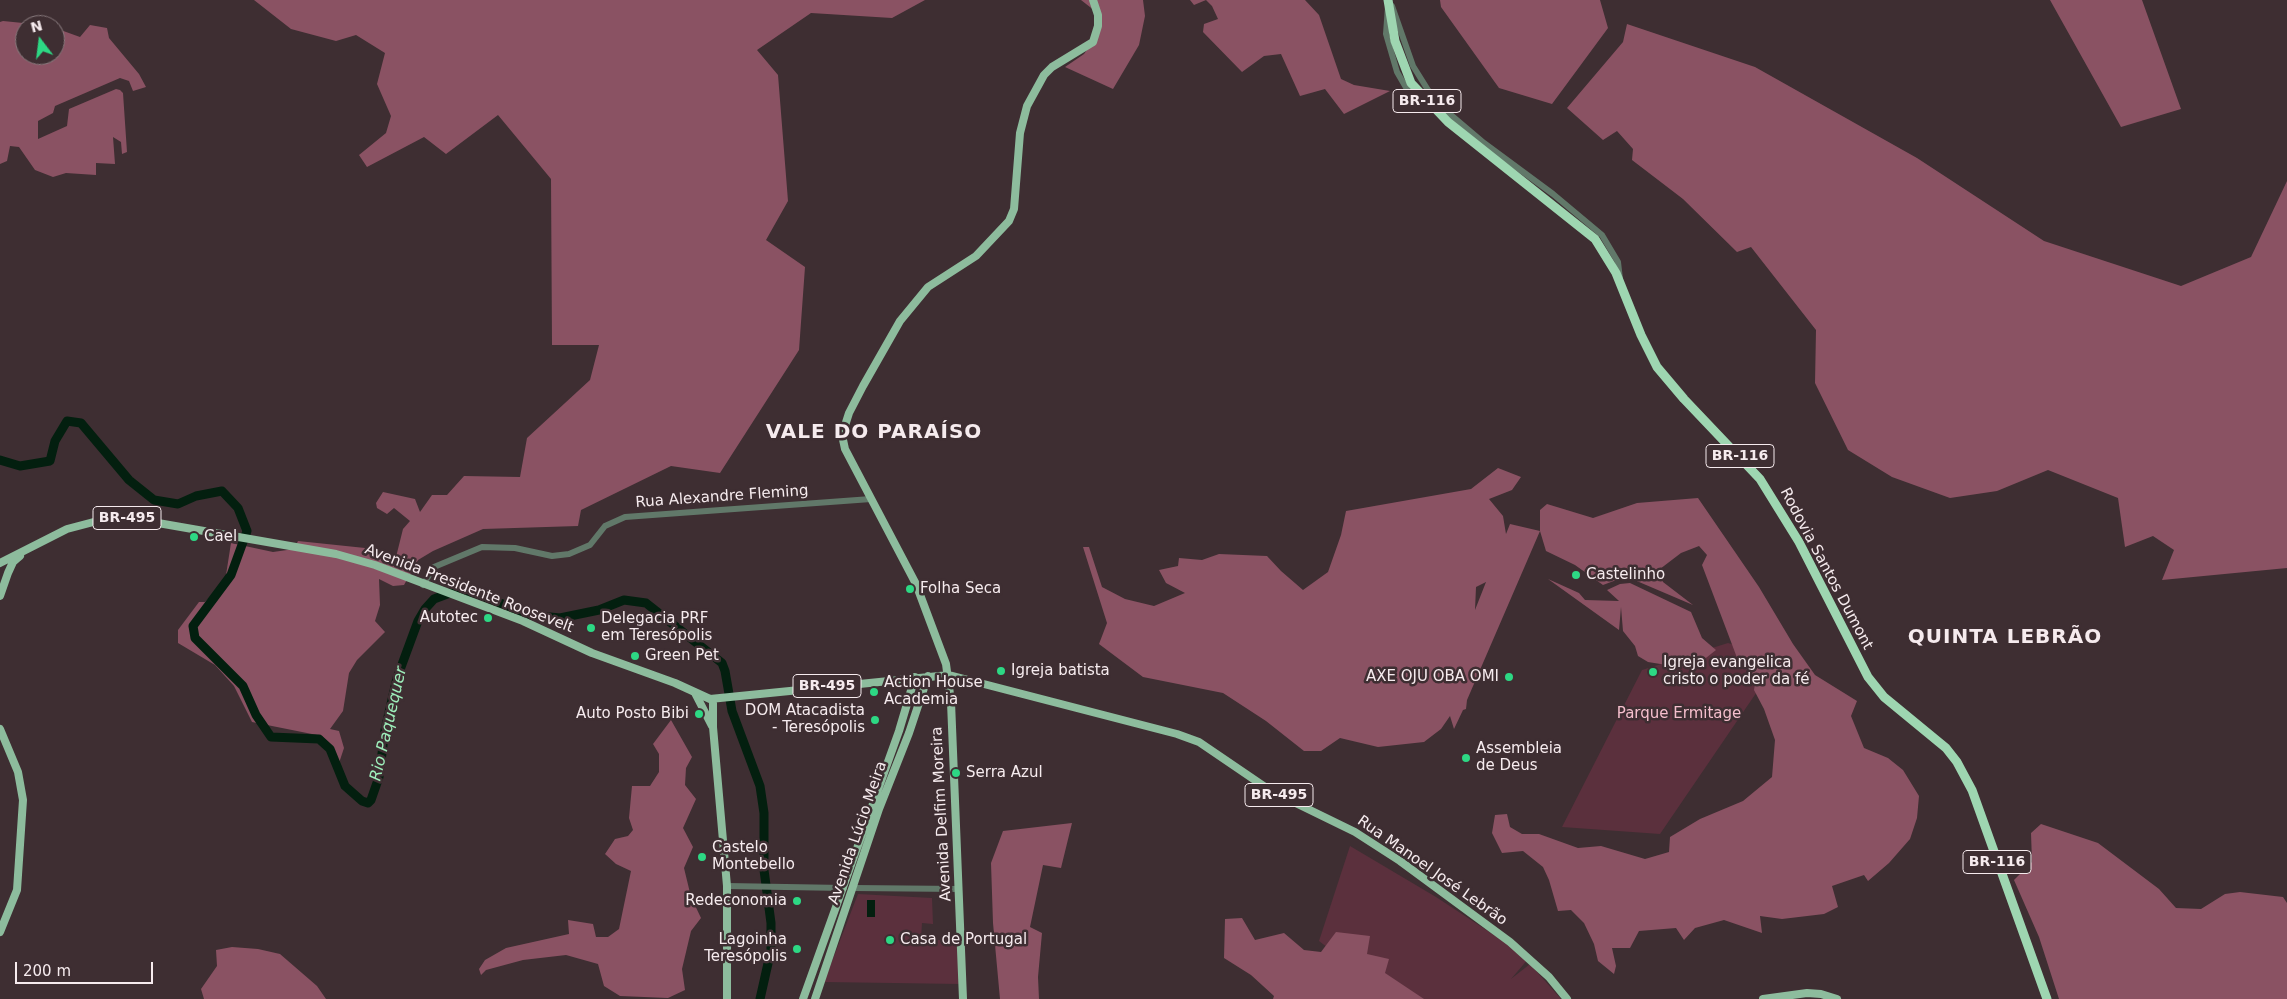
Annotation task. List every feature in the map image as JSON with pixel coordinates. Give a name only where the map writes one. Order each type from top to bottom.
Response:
[{"type":"highway","name":"Rodovia Santos Dumont","points":[[1389,1],[1400,69],[1407,83],[1460,132],[1587,232],[1602,248],[1620,282],[1641,335],[1657,367],[1684,399],[1749,465],[1783,514],[1868,677],[1884,697],[1952,755],[1961,768],[1972,790],[2048,999]]},
{"type":"main road","name":"Avenida Delfim Moreira","points":[[963,999],[949,675],[941,647],[916,584],[842,441],[842,430],[886,342],[914,305],[928,288],[976,256],[1009,220],[1014,209],[1020,133],[1027,106],[1044,75],[1052,67],[1093,42],[1098,26],[1098,15],[1093,0]]},
{"type":"main road","name":"Avenida Presidente Roosevelt","points":[[0,563],[67,529],[113,518],[135,519],[356,559],[523,621],[592,653],[675,683],[695,693],[716,699]]},
{"type":"main road","name":"BR-495","points":[[0,596],[13,562],[30,549]]},
{"type":"main road","points":[[0,563],[7,563],[8,573]]},
{"type":"main road","name":"Rua Manoel José Lebrão","points":[[716,699],[949,675],[1177,734],[1199,742],[1256,782],[1280,796],[1355,832],[1400,862],[1510,942],[1549,977],[1567,999]]},
{"type":"main road","name":"Avenida Lúcio Meira","points":[[815,999],[854,888],[879,809],[909,733],[928,676]]},
{"type":"main road","name":"Avenida Lúcio Meira","points":[[803,999],[899,731],[915,677]]},
{"type":"main road","points":[[695,693],[713,727]]},
{"type":"main road","points":[[716,699],[713,727],[727,886],[727,999]]},
{"type":"main road","points":[[0,728],[18,772],[23,800],[17,890],[0,932]]},
{"type":"main road","points":[[899,731],[909,733]]},
{"type":"main road","points":[[1763,999],[1807,993],[1821,994],[1837,999]]},
{"type":"street","points":[[1389,1],[1386,34],[1400,69],[1413,66]]},
{"type":"street","points":[[1389,1],[1413,66],[1428,90],[1460,123],[1553,194],[1602,235],[1618,262],[1620,282]]},
{"type":"street","points":[[1407,83],[1418,75]]},
{"type":"street","name":"Rua Alexandre Fleming","points":[[423,585],[434,567],[482,547],[515,548],[552,556],[569,554],[590,545],[606,526],[625,517],[871,499]]},
{"type":"street","points":[[727,886],[844,888]]},
{"type":"street","points":[[854,888],[959,889]]},
{"type":"green space","name":"Parque Ermitage","points":[[1728,643],[1780,658],[1660,834],[1562,827],[1642,670]]},
{"type":"green space","points":[[1350,846],[1436,897],[1529,958],[1511,979],[1530,964],[1561,999],[1395,999],[1319,941]]},
{"type":"green space","name":"Casa de Portugal","points":[[858,894],[932,898],[933,924],[922,923],[921,939],[959,941],[961,984],[824,982]]},
{"type":"shaded area","points":[[254,0],[925,0],[892,18],[811,13],[757,50],[778,75],[788,201],[766,240],[805,267],[799,350],[720,473],[671,466],[581,510],[578,526],[483,529],[433,551],[418,560],[404,585],[393,586],[379,579],[380,605],[375,621],[385,632],[357,660],[349,673],[343,711],[330,729],[339,731],[344,748],[339,763],[333,748],[322,736],[252,722],[234,686],[215,665],[178,643],[178,630],[199,602],[205,602],[223,583],[231,543],[273,552],[294,549],[298,541],[365,548],[396,557],[403,529],[410,521],[394,508],[387,514],[377,508],[376,503],[383,492],[415,499],[420,512],[432,495],[447,495],[464,476],[520,477],[527,438],[590,380],[599,345],[552,345],[551,179],[498,115],[446,154],[424,137],[367,167],[359,155],[386,133],[391,116],[377,84],[385,53],[356,35],[336,41],[291,29]]},
{"type":"shaded area","points":[[1081,0],[1143,0],[1145,16],[1139,45],[1113,89],[1065,67],[1084,54],[1096,37],[1095,11]]},
{"type":"shaded area","points":[[1190,0],[1206,0],[1194,5]]},
{"type":"shaded area","points":[[1206,0],[1305,0],[1319,15],[1341,79],[1354,85],[1390,91],[1344,114],[1325,89],[1300,96],[1281,54],[1264,56],[1242,72],[1203,32],[1204,24],[1218,19],[1212,6]]},
{"type":"shaded area","points":[[1440,0],[1600,0],[1608,28],[1552,104],[1499,88],[1441,7]]},
{"type":"shaded area","points":[[2050,0],[2142,0],[2181,109],[2121,127]]},
{"type":"shaded area","points":[[0,22],[15,22],[15,65],[65,65],[65,32],[80,37],[90,25],[107,28],[109,38],[139,74],[146,87],[133,91],[129,81],[120,78],[55,106],[53,113],[38,121],[38,139],[67,126],[69,109],[116,89],[120,90],[123,93],[127,152],[122,154],[121,142],[113,137],[115,164],[96,163],[96,175],[66,173],[53,177],[35,170],[19,147],[10,146],[7,161],[0,164]]},
{"type":"shaded area","points":[[1627,24],[1755,67],[1917,158],[2044,241],[2181,286],[2251,257],[2287,181],[2287,568],[2162,580],[2174,550],[2153,536],[2125,547],[2118,498],[2048,470],[1997,491],[1950,498],[1892,477],[1848,450],[1815,383],[1816,330],[1751,247],[1737,252],[1683,199],[1632,160],[1633,149],[1617,131],[1603,140],[1567,108],[1623,42]]},
{"type":"shaded area","points":[[1498,468],[1521,477],[1512,490],[1489,499],[1503,516],[1506,534],[1510,524],[1540,531],[1467,700],[1466,709],[1463,710],[1454,729],[1450,716],[1441,729],[1424,742],[1378,747],[1340,738],[1321,751],[1304,751],[1266,721],[1223,693],[1143,677],[1099,644],[1107,623],[1083,547],[1089,547],[1102,587],[1125,599],[1154,606],[1185,593],[1166,583],[1159,570],[1178,566],[1179,558],[1202,560],[1219,554],[1267,556],[1303,590],[1328,572],[1341,535],[1346,511],[1471,489]],"holes":[[[1486,582],[1475,610],[1476,587]]]},
{"type":"shaded area","points":[[1698,498],[1759,587],[1793,644],[1815,675],[1857,701],[1851,716],[1864,748],[1888,758],[1903,770],[1919,796],[1917,818],[1910,839],[1889,863],[1868,881],[1864,875],[1832,886],[1838,907],[1824,914],[1782,919],[1760,916],[1762,933],[1724,920],[1695,928],[1684,940],[1676,928],[1639,931],[1630,948],[1612,948],[1616,966],[1614,974],[1598,961],[1594,944],[1584,923],[1571,910],[1558,911],[1543,867],[1523,851],[1502,853],[1492,833],[1495,815],[1507,814],[1510,827],[1522,834],[1539,834],[1578,848],[1601,846],[1645,859],[1669,852],[1670,837],[1700,819],[1743,801],[1772,777],[1775,740],[1764,709],[1754,690],[1756,678],[1739,663],[1702,565],[1707,555],[1699,546],[1681,553],[1660,569],[1663,582],[1693,605],[1632,579],[1619,579],[1603,585],[1575,565],[1546,551],[1540,531],[1540,510],[1547,504],[1593,518],[1637,503]]},
{"type":"shaded area","points":[[1548,579],[1579,593],[1585,600],[1619,601],[1607,590],[1620,584],[1630,583],[1691,612],[1702,638],[1716,650],[1697,665],[1679,667],[1648,662],[1638,656],[1635,646],[1623,631],[1621,607],[1619,630]]},
{"type":"shaded area","points":[[671,720],[692,757],[686,768],[685,785],[696,799],[683,828],[693,847],[684,868],[691,897],[701,918],[691,931],[682,969],[685,990],[668,998],[620,996],[604,986],[598,964],[566,955],[523,960],[486,970],[481,975],[479,969],[485,960],[506,948],[569,934],[568,920],[593,924],[596,937],[608,937],[619,929],[631,871],[616,864],[605,854],[615,839],[628,836],[633,830],[629,818],[632,786],[650,786],[659,772],[659,754],[653,744]]},
{"type":"shaded area","points":[[1072,823],[1061,868],[1043,865],[1030,927],[1042,933],[1038,977],[1039,999],[1000,999],[993,923],[991,863],[1003,831]]},
{"type":"shaded area","points":[[2041,824],[2098,843],[2159,889],[2176,908],[2201,909],[2225,894],[2240,892],[2283,897],[2287,903],[2287,999],[2059,999],[2039,937],[2014,880],[2032,862],[2031,833]]},
{"type":"shaded area","points":[[867,900],[875,900],[875,917],[867,917]]},
{"type":"shaded area","points":[[1242,918],[1255,940],[1284,933],[1304,950],[1321,952],[1336,932],[1370,936],[1367,954],[1389,959],[1385,973],[1424,999],[1273,999],[1274,996],[1251,975],[1224,958],[1225,919]]},
{"type":"shaded area","points":[[232,947],[258,949],[280,954],[317,986],[326,999],[204,999],[201,989],[217,966],[216,950]]},
{"type":"waterway","name":"Rio Paquequer","points":[[0,460],[20,466],[50,461],[55,441],[67,421],[81,423],[129,480],[154,500],[178,504],[196,496],[222,491],[238,508],[247,531],[231,575],[193,626],[195,638],[243,686],[256,715],[271,737],[319,739],[330,749],[345,786],[362,801],[368,803],[371,800],[379,777],[385,730],[397,678],[418,621],[434,599],[450,593],[475,593],[530,615],[560,618],[599,610],[624,600],[646,603],[722,663],[732,711],[760,786],[764,813],[764,870],[771,923],[771,950],[760,999]]},
{"type":"place","name":"Cael","points":[[194,537]]},
{"type":"place","name":"Castelinho","points":[[1576,575]]},
{"type":"place","name":"Folha Seca","points":[[910,589]]},
{"type":"place","name":"Autotec","points":[[488,618]]},
{"type":"place","name":"Delegacia PRF em Teresópolis","points":[[591,628]]},
{"type":"place","name":"Green Pet","points":[[635,656]]},
{"type":"place","name":"Igreja batista","points":[[1001,671]]},
{"type":"place","name":"Igreja evangelica cristo o poder da fé","points":[[1653,672]]},
{"type":"place","name":"AXE OJU OBA OMI","points":[[1509,677]]},
{"type":"place","name":"Action House Academia","points":[[874,692]]},
{"type":"place","name":"Auto Posto Bibi","points":[[699,714]]},
{"type":"place","name":"DOM Atacadista - Teresópolis","points":[[875,720]]},
{"type":"place","name":"Assembleia de Deus","points":[[1466,758]]},
{"type":"place","name":"Serra Azul","points":[[956,773]]},
{"type":"place","name":"Castelo Montebello","points":[[702,857]]},
{"type":"place","name":"Redeconomia","points":[[797,901]]},
{"type":"place","name":"Casa de Portugal","points":[[890,940]]},
{"type":"place","name":"Lagoinha Teresópolis","points":[[797,949]]},
{"type":"district","name":"VALE DO PARAÍSO","points":[[874,433]]},
{"type":"district","name":"QUINTA LEBRÃO","points":[[2005,638]]}]
